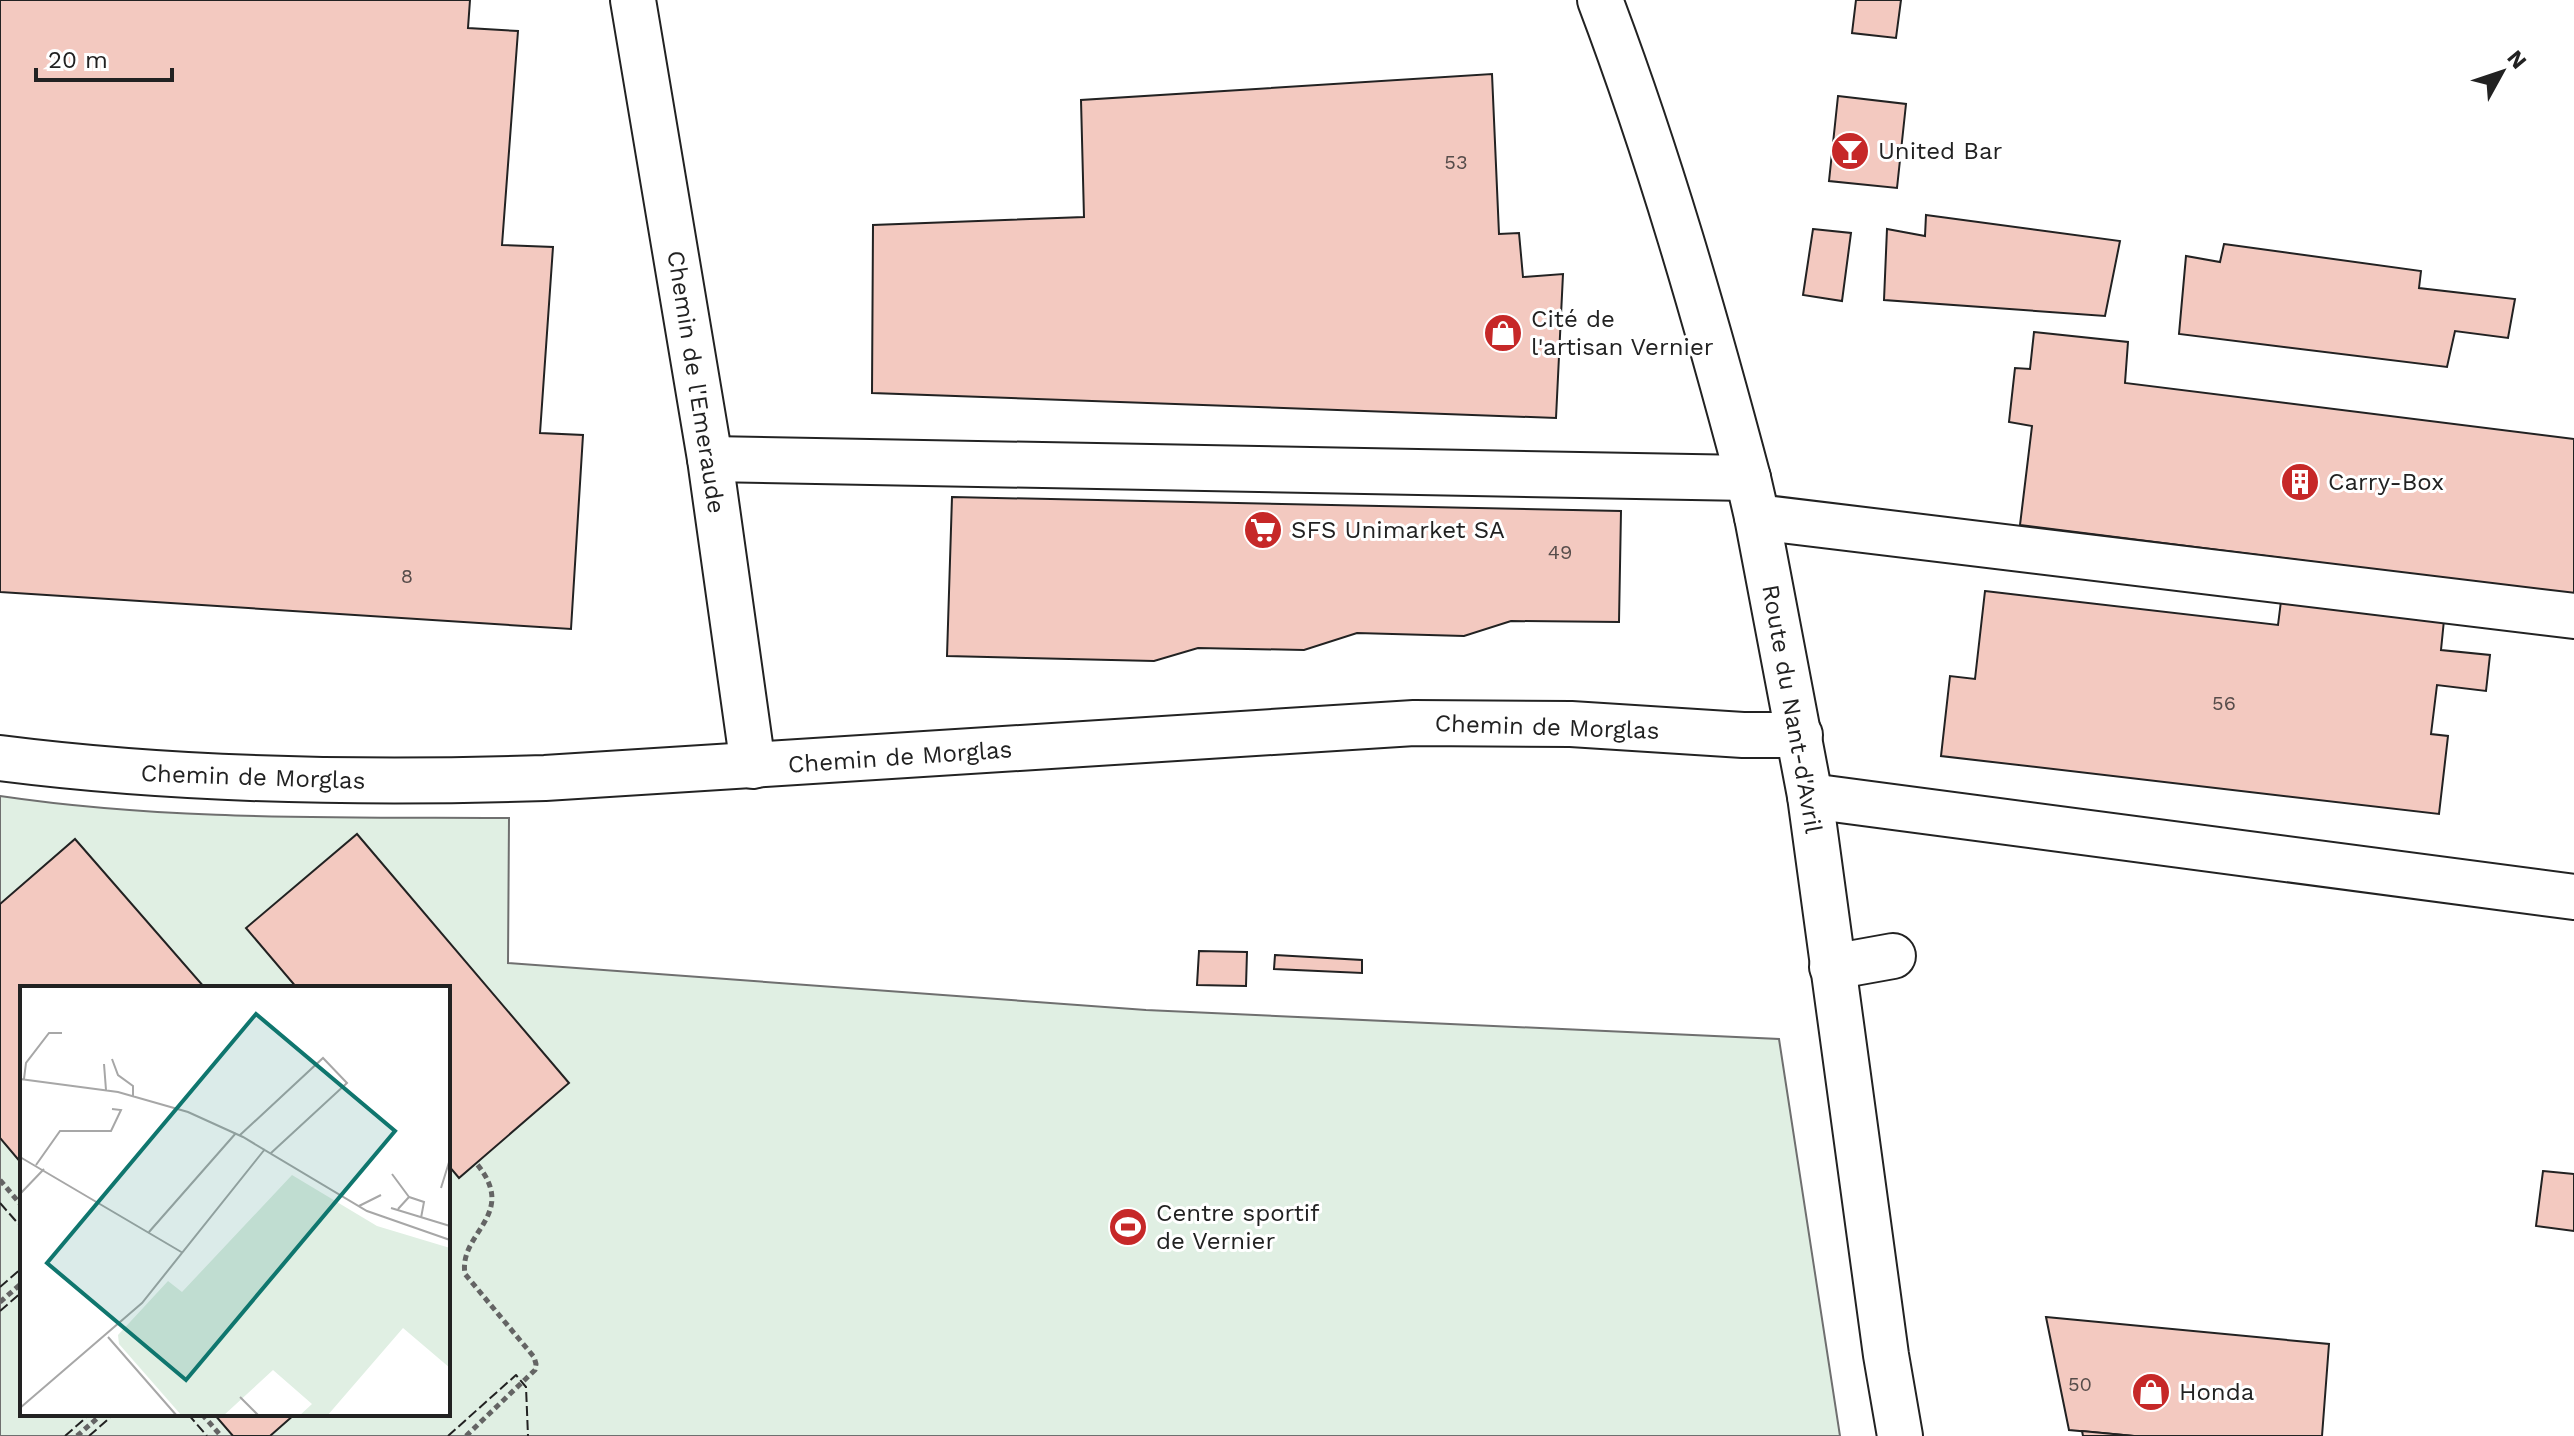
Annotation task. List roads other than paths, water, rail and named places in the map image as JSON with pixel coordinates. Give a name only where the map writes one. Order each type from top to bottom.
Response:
[{"type":"street","name":"Chemin de l'Emeraude","points":[[633,0],[710,459],[753,766]]},
{"type":"street","name":"Route du Nant-d'Avril","points":[[1600,0],[1630,80],[1680,234],[1753,497],[1810,796],[1900,1436]]},
{"type":"street","points":[[710,459],[1753,497],[2574,616]]},
{"type":"street","points":[[2444,626],[2574,645]]},
{"type":"street","name":"Chemin de Morglas","points":[[0,758],[88,769],[241,779],[405,783],[753,766],[1414,723],[1571,724],[1743,735],[1800,735]]},
{"type":"street","points":[[1810,796],[2574,897]]},
{"type":"street","points":[[1832,967],[1893,956]]},
{"type":"place","name":"United Bar","points":[[1850,151]]},
{"type":"place","name":"Cité de l'artisan Vernier","points":[[1503,333]]},
{"type":"place","name":"Carry-Box","points":[[2300,482]]},
{"type":"place","name":"SFS Unimarket SA","points":[[1263,530]]},
{"type":"place","name":"Centre sportif de Vernier","points":[[1128,1227]]},
{"type":"place","name":"Honda","points":[[2151,1392]]}]
